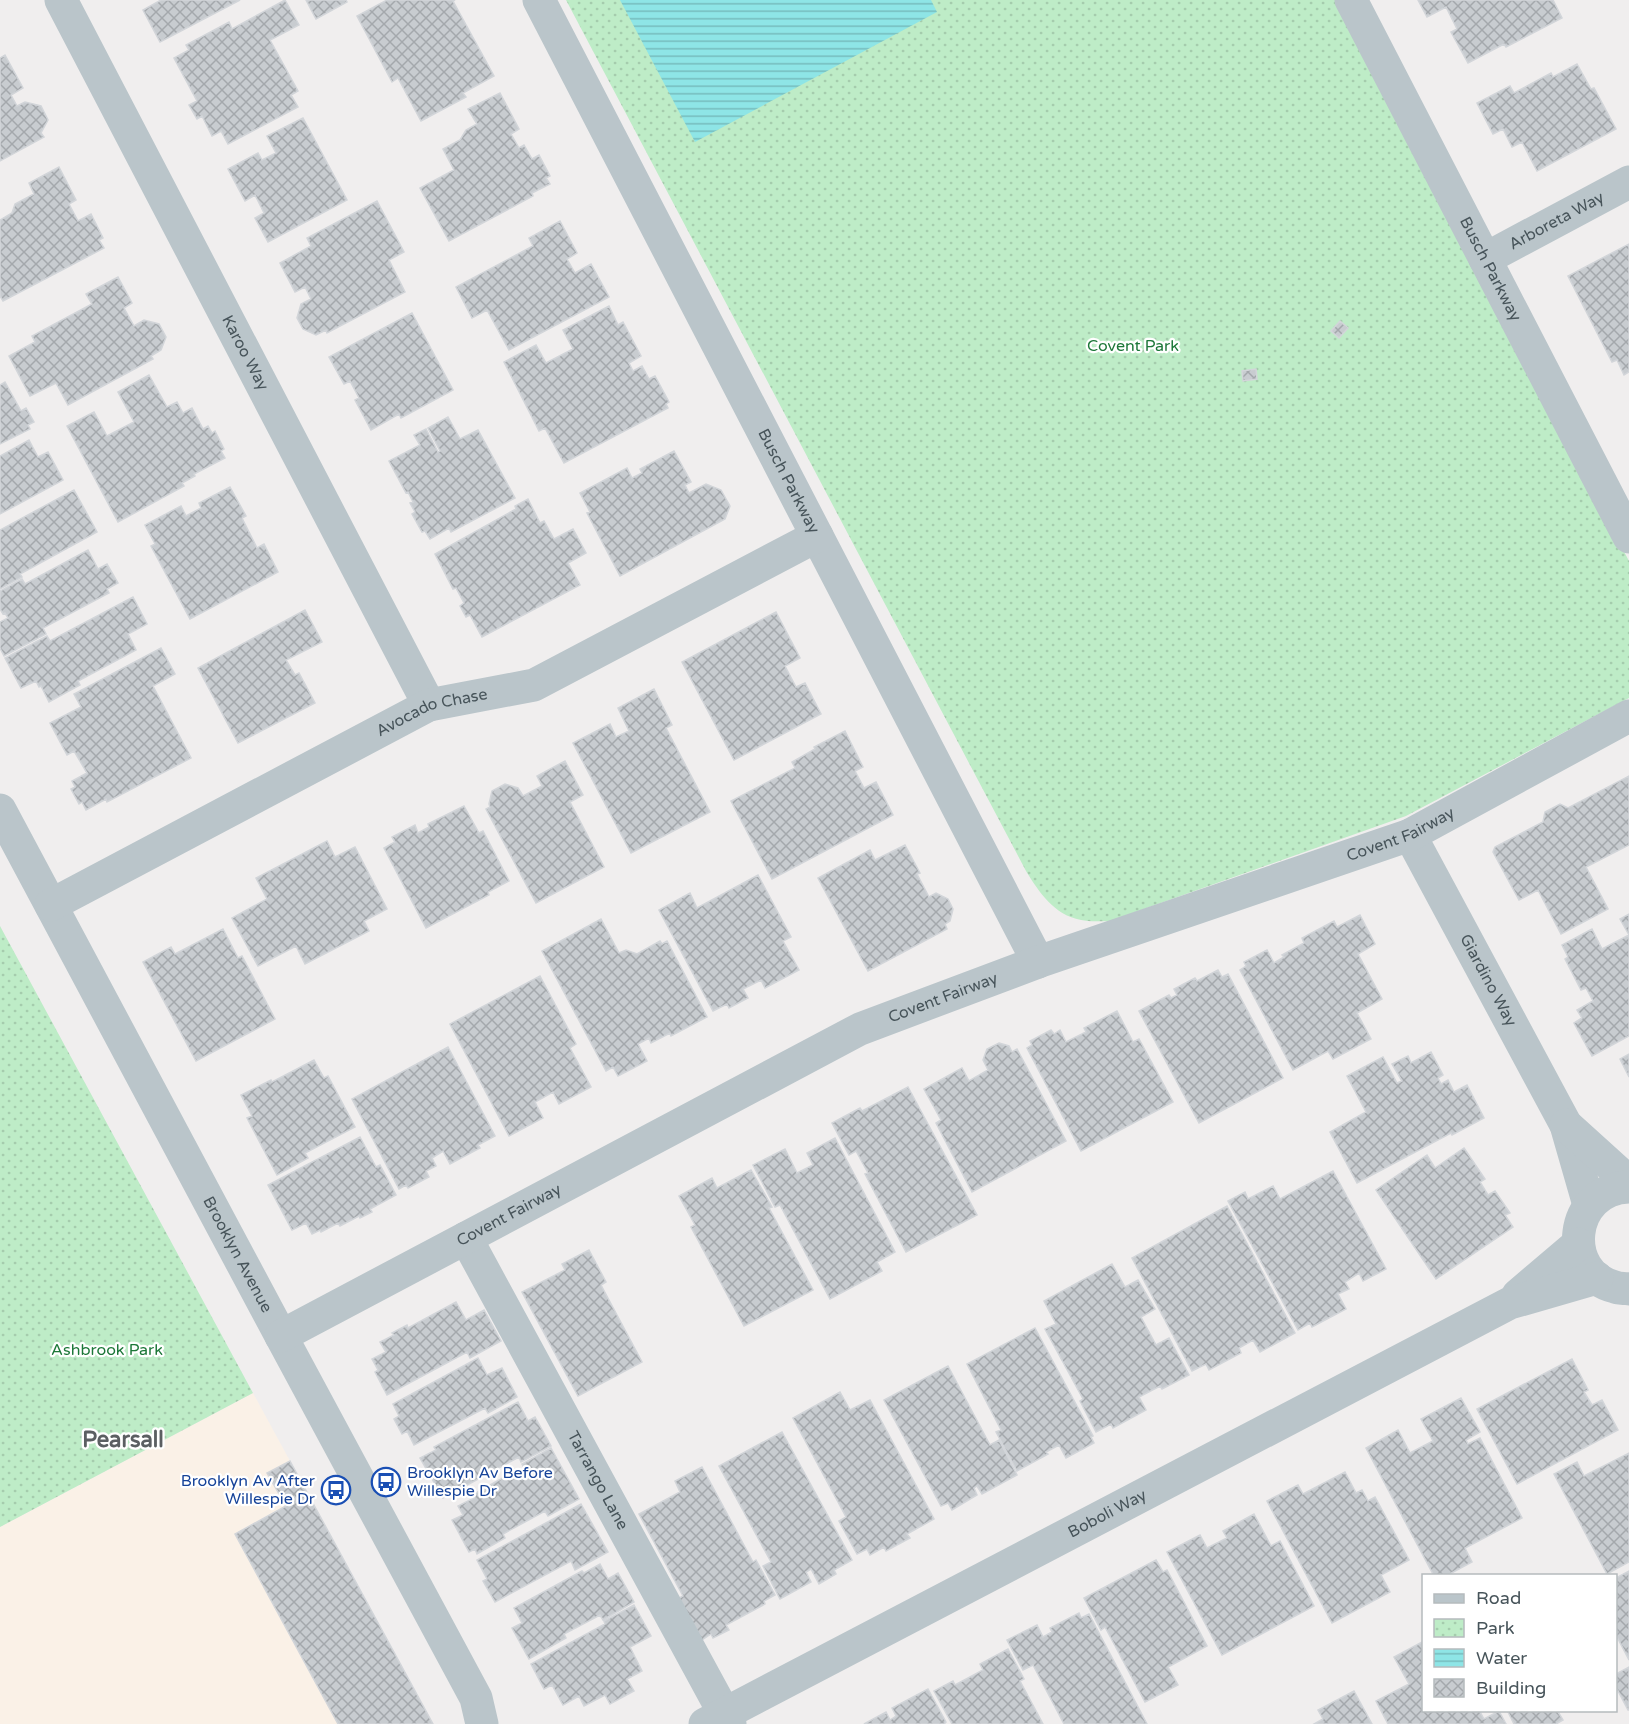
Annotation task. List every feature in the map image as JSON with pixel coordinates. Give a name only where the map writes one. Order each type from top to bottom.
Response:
[{"type":"street","name":"Karoo Way","points":[[60,0],[429,705]]},
{"type":"street","name":"Busch Parkway","points":[[539,0],[1038,962]]},
{"type":"street","name":"Busch Parkway","points":[[1352,0],[1629,537]]},
{"type":"street","name":"Arboreta Way","points":[[1485,259],[1629,183]]},
{"type":"street","name":"Avocado Chase","points":[[51,905],[429,705],[534,685],[817,536]]},
{"type":"street","name":"Covent Fairway","points":[[281,1336],[860,1029],[1038,962],[1410,835],[1629,716]]},
{"type":"street","name":"Brooklyn Avenue","points":[[0,810],[479,1711],[507,1724]]},
{"type":"street","name":"Giardino Way","points":[[1410,835],[1566,1125],[1589,1205]]},
{"type":"street","name":"Giardino Way","points":[[1566,1125],[1629,1182]]},
{"type":"street","points":[[1629,1188],[1620,1188],[1605,1193],[1589,1205],[1580,1224],[1578,1244],[1584,1263],[1597,1278],[1614,1287],[1629,1289]]},
{"type":"street","name":"Tarrango Lane","points":[[466,1238],[720,1721]]},
{"type":"street","name":"Boboli Way","points":[[1510,1303],[1578,1244]]},
{"type":"street","name":"Boboli Way","points":[[720,1721],[1510,1303],[1597,1278]]},
{"type":"shaded area","points":[[253,1393],[433,1724],[0,1724],[0,1527]]},
{"type":"green space","name":"Covent Park","points":[[566,0],[1335,0],[1629,561],[1629,698],[1406,816],[1110,921],[1084,921],[1055,908],[1048,902],[1026,871]]},
{"type":"green space","name":"Ashbrook Park","points":[[0,926],[253,1393],[0,1527]]},
{"type":"water","points":[[620,0],[931,0],[937,12],[695,142]]},
{"type":"building","points":[[161,0],[240,0],[160,42],[143,10]]},
{"type":"building","points":[[285,0],[299,25],[270,40],[298,91],[291,95],[298,107],[228,144],[221,131],[212,136],[202,116],[197,119],[189,105],[197,101],[174,58],[189,50],[186,45],[229,22],[232,29]]},
{"type":"building","points":[[306,0],[346,0],[347,2],[316,19]]},
{"type":"building","points":[[387,0],[455,0],[453,1],[494,76],[463,93],[466,97],[421,121],[398,78],[392,82],[357,16]]},
{"type":"building","points":[[1418,0],[1553,0],[1562,18],[1506,47],[1504,44],[1468,63],[1451,32],[1457,29],[1446,7],[1427,17]]},
{"type":"building","points":[[5,55],[23,88],[11,95],[17,106],[25,102],[41,106],[48,120],[41,133],[44,137],[0,161],[0,58]]},
{"type":"building","points":[[1577,64],[1591,89],[1594,88],[1616,129],[1537,171],[1522,142],[1512,147],[1503,129],[1493,134],[1477,103],[1510,86],[1514,93],[1551,73],[1553,77]]},
{"type":"building","points":[[500,93],[519,129],[511,134],[519,148],[524,145],[532,159],[539,155],[550,176],[546,178],[550,184],[532,193],[533,196],[449,241],[420,188],[454,170],[443,149],[460,140],[466,130],[477,124],[468,109]]},
{"type":"building","points":[[303,118],[347,200],[268,242],[255,218],[264,213],[255,195],[245,201],[228,169],[258,153],[262,160],[276,153],[267,136]]},
{"type":"building","points":[[59,167],[76,200],[69,204],[78,221],[91,214],[103,238],[99,240],[104,248],[3,301],[0,296],[0,220],[12,213],[15,204],[34,194],[29,183]]},
{"type":"building","points":[[377,201],[404,252],[389,260],[405,292],[327,333],[326,330],[316,335],[303,329],[297,318],[301,304],[311,299],[305,287],[295,292],[280,263],[311,246],[307,238]]},
{"type":"building","points":[[560,221],[577,253],[567,259],[575,273],[591,264],[609,297],[509,350],[487,310],[472,318],[456,287],[533,246],[529,238]]},
{"type":"building","points":[[1629,244],[1629,372],[1624,375],[1617,360],[1612,362],[1568,276]]},
{"type":"building","points":[[118,277],[132,303],[124,308],[134,326],[144,320],[159,324],[166,337],[161,350],[151,356],[153,359],[68,405],[56,383],[30,396],[9,356],[35,342],[32,336],[92,304],[86,294]]},
{"type":"building","points":[[609,306],[618,325],[623,322],[641,356],[629,363],[633,371],[642,366],[649,379],[655,376],[669,402],[666,404],[668,408],[564,463],[545,428],[539,431],[504,362],[536,345],[546,363],[573,349],[563,330]]},
{"type":"building","points":[[412,313],[453,390],[401,418],[399,414],[371,430],[355,400],[359,398],[350,381],[344,384],[329,357]]},
{"type":"building","points":[[1340,321],[1348,328],[1339,338],[1331,331]]},
{"type":"building","points":[[1256,369],[1257,379],[1243,381],[1242,371]]},
{"type":"building","points":[[149,375],[167,407],[177,402],[183,413],[192,408],[203,429],[208,426],[212,433],[215,431],[224,449],[221,451],[225,458],[194,474],[195,476],[182,483],[184,486],[118,522],[67,426],[94,412],[107,436],[134,422],[118,392]]},
{"type":"building","points":[[5,382],[21,411],[26,408],[34,422],[28,425],[30,429],[0,444],[0,385]]},
{"type":"building","points":[[448,417],[460,439],[478,430],[515,498],[451,532],[449,528],[430,539],[425,531],[422,532],[412,514],[415,512],[410,503],[413,502],[389,461],[420,445],[414,435],[426,429],[438,452],[440,451],[428,428]]},
{"type":"building","points":[[29,440],[38,457],[48,452],[63,480],[0,514],[0,456]]},
{"type":"building","points":[[674,451],[691,482],[685,485],[689,493],[706,484],[721,490],[730,506],[725,519],[620,576],[587,513],[590,512],[580,493],[627,468],[632,478],[642,473],[640,469]]},
{"type":"building","points":[[230,487],[246,516],[242,518],[257,548],[264,544],[278,572],[190,619],[151,546],[155,544],[145,525],[181,506],[186,516],[201,508],[199,503]]},
{"type":"building","points":[[74,490],[97,532],[20,574],[22,577],[0,589],[0,530]]},
{"type":"building","points":[[528,499],[540,523],[544,521],[554,539],[573,529],[586,553],[568,563],[580,585],[482,637],[470,615],[466,617],[460,606],[464,603],[456,588],[453,589],[435,554],[516,509],[515,506]]},
{"type":"building","points":[[88,550],[98,569],[107,564],[118,583],[107,589],[109,593],[43,628],[46,634],[4,656],[0,648],[0,622],[8,618],[0,609],[0,591],[22,579],[25,584]]},
{"type":"building","points":[[133,597],[147,624],[128,634],[136,650],[78,681],[80,685],[49,702],[36,681],[21,688],[5,658],[47,636],[50,641]]},
{"type":"building","points":[[305,610],[322,642],[286,660],[295,675],[299,673],[315,703],[238,743],[198,668]]},
{"type":"building","points":[[776,612],[800,658],[785,666],[796,687],[805,683],[821,714],[734,760],[682,662]]},
{"type":"building","points":[[161,648],[175,674],[153,686],[191,758],[107,802],[106,799],[86,810],[82,802],[79,804],[71,789],[75,787],[72,781],[87,773],[74,751],[67,755],[50,723],[81,707],[74,694]]},
{"type":"building","points":[[654,689],[672,725],[666,728],[710,812],[631,853],[573,743],[610,724],[616,737],[629,731],[618,708]]},
{"type":"building","points":[[845,731],[863,767],[855,771],[864,788],[876,782],[893,815],[772,879],[731,801],[795,768],[792,762],[815,749],[814,747]]},
{"type":"building","points":[[565,761],[583,795],[570,802],[604,867],[536,903],[486,809],[490,807],[492,791],[505,784],[518,788],[523,796],[542,786],[537,776]]},
{"type":"building","points":[[1629,776],[1629,845],[1586,867],[1608,909],[1561,934],[1538,890],[1519,900],[1493,852],[1495,847],[1543,822],[1545,812],[1560,804],[1568,808]]},
{"type":"building","points":[[464,806],[479,833],[483,831],[509,881],[488,892],[489,895],[426,928],[384,848],[395,842],[392,837],[415,825],[418,833],[429,827],[428,824]]},
{"type":"building","points":[[327,841],[335,857],[355,847],[387,909],[364,921],[369,931],[305,964],[296,946],[258,966],[232,918],[267,899],[256,878]]},
{"type":"building","points":[[905,845],[920,873],[917,874],[929,897],[936,893],[948,899],[953,909],[950,921],[945,924],[947,929],[868,971],[818,878],[870,850],[875,860]]},
{"type":"building","points":[[758,875],[791,937],[783,941],[799,970],[765,988],[761,980],[743,989],[748,998],[729,1008],[727,1004],[713,1011],[659,910],[690,893],[697,908]]},
{"type":"building","points":[[1629,914],[1629,935],[1620,919]]},
{"type":"building","points":[[1360,915],[1375,944],[1358,954],[1382,999],[1357,1013],[1371,1039],[1333,1059],[1328,1051],[1293,1070],[1240,970],[1246,966],[1244,962],[1267,950],[1274,963],[1284,957],[1282,955],[1304,943],[1302,938],[1334,921],[1337,927]]},
{"type":"building","points":[[601,919],[619,953],[626,950],[637,954],[660,941],[662,944],[667,941],[707,1017],[671,1036],[670,1033],[651,1043],[649,1038],[638,1044],[647,1061],[618,1076],[613,1067],[606,1071],[542,951]]},
{"type":"building","points":[[223,929],[238,958],[242,956],[275,1019],[196,1061],[143,962],[171,947],[175,954]]},
{"type":"building","points":[[1592,929],[1602,949],[1629,935],[1629,1036],[1592,1056],[1574,1023],[1582,1018],[1577,1010],[1593,1001],[1586,988],[1581,990],[1565,959],[1568,957],[1562,945]]},
{"type":"building","points":[[1218,970],[1222,977],[1228,974],[1283,1078],[1199,1123],[1139,1011],[1169,995],[1171,998],[1177,995],[1174,989],[1195,978],[1197,981]]},
{"type":"building","points":[[540,976],[576,1044],[570,1048],[591,1087],[559,1104],[553,1092],[535,1102],[543,1118],[509,1136],[450,1024]]},
{"type":"building","points":[[1117,1011],[1133,1042],[1139,1039],[1173,1102],[1081,1151],[1027,1048],[1032,1045],[1030,1041],[1051,1030],[1054,1034],[1060,1030],[1066,1042],[1086,1032],[1084,1028]]},
{"type":"building","points":[[999,1043],[1009,1046],[1012,1052],[1017,1049],[1066,1141],[972,1192],[936,1123],[941,1120],[924,1089],[962,1068],[969,1081],[988,1070],[983,1060],[987,1049]]},
{"type":"building","points":[[448,1047],[495,1136],[478,1145],[480,1148],[450,1164],[443,1151],[432,1158],[436,1166],[426,1171],[429,1177],[408,1188],[406,1185],[399,1189],[352,1099]]},
{"type":"building","points":[[1431,1052],[1443,1075],[1438,1078],[1441,1084],[1448,1080],[1454,1092],[1467,1085],[1484,1118],[1357,1183],[1330,1132],[1366,1112],[1347,1076],[1383,1057],[1397,1083],[1402,1081],[1392,1064],[1408,1056],[1411,1063]]},
{"type":"building","points":[[1629,1054],[1629,1077],[1620,1059]]},
{"type":"building","points":[[314,1060],[324,1078],[328,1076],[355,1127],[305,1153],[308,1158],[277,1175],[247,1118],[252,1116],[241,1095]]},
{"type":"building","points":[[908,1087],[977,1215],[906,1252],[865,1174],[868,1173],[856,1151],[849,1155],[832,1123],[860,1108],[862,1111]]},
{"type":"building","points":[[360,1137],[376,1167],[380,1165],[396,1195],[370,1209],[372,1212],[340,1226],[338,1223],[312,1234],[306,1223],[292,1230],[268,1185]]},
{"type":"building","points":[[835,1138],[895,1252],[877,1262],[882,1271],[830,1299],[780,1205],[775,1207],[753,1165],[785,1149],[797,1173],[813,1165],[807,1153]]},
{"type":"building","points":[[1464,1148],[1485,1179],[1480,1182],[1488,1195],[1495,1191],[1510,1213],[1505,1215],[1513,1227],[1436,1279],[1376,1190],[1427,1155],[1435,1168]]},
{"type":"building","points":[[751,1170],[813,1290],[744,1326],[691,1227],[695,1225],[679,1196],[712,1178],[717,1188]]},
{"type":"building","points":[[1333,1171],[1386,1269],[1363,1281],[1359,1273],[1345,1282],[1349,1289],[1338,1294],[1346,1309],[1312,1327],[1310,1323],[1298,1330],[1228,1201],[1245,1192],[1248,1199],[1273,1186],[1280,1199]]},
{"type":"building","points":[[1227,1206],[1295,1333],[1260,1352],[1253,1340],[1239,1348],[1241,1353],[1209,1370],[1206,1364],[1192,1371],[1132,1258]]},
{"type":"building","points":[[589,1250],[606,1282],[601,1285],[642,1362],[578,1396],[522,1292],[565,1270],[562,1264]]},
{"type":"building","points":[[1112,1264],[1125,1287],[1138,1280],[1155,1309],[1141,1317],[1156,1345],[1169,1338],[1189,1375],[1162,1389],[1160,1386],[1139,1397],[1146,1410],[1113,1428],[1111,1424],[1096,1432],[1080,1401],[1083,1399],[1045,1329],[1056,1324],[1044,1301]]},
{"type":"building","points":[[456,1302],[466,1320],[484,1310],[501,1341],[470,1358],[467,1352],[387,1395],[375,1372],[378,1370],[372,1359],[386,1352],[380,1342],[407,1325],[408,1328]]},
{"type":"building","points":[[1035,1328],[1093,1436],[1091,1437],[1094,1443],[1066,1458],[1059,1445],[1046,1452],[1048,1454],[1017,1471],[996,1432],[1001,1430],[967,1364]]},
{"type":"building","points":[[478,1358],[487,1375],[502,1368],[517,1397],[488,1413],[485,1408],[414,1445],[407,1431],[402,1434],[394,1419],[399,1416],[393,1404]]},
{"type":"building","points":[[1572,1359],[1588,1390],[1584,1392],[1592,1405],[1602,1400],[1618,1430],[1517,1484],[1477,1409]]},
{"type":"building","points":[[948,1366],[990,1445],[999,1440],[1017,1475],[982,1494],[977,1486],[974,1488],[977,1495],[952,1510],[948,1503],[941,1506],[884,1400]]},
{"type":"building","points":[[840,1392],[850,1410],[870,1400],[934,1519],[907,1534],[910,1538],[886,1551],[884,1547],[870,1555],[867,1549],[857,1554],[839,1521],[846,1517],[793,1418]]},
{"type":"building","points":[[1461,1398],[1480,1432],[1466,1440],[1468,1444],[1480,1438],[1522,1518],[1465,1548],[1472,1562],[1450,1574],[1433,1574],[1366,1448],[1398,1430],[1410,1453],[1433,1441],[1421,1419]]},
{"type":"building","points":[[518,1402],[528,1421],[535,1417],[551,1446],[521,1462],[519,1457],[443,1498],[420,1458],[436,1450],[434,1447]]},
{"type":"building","points":[[782,1432],[852,1560],[834,1570],[836,1574],[819,1584],[811,1569],[806,1572],[811,1582],[780,1599],[763,1566],[771,1562],[719,1466]]},
{"type":"building","points":[[551,1448],[579,1499],[548,1516],[545,1511],[503,1534],[505,1538],[477,1554],[475,1549],[469,1552],[452,1520],[463,1515],[458,1506],[474,1498],[472,1495],[517,1470],[519,1474],[525,1470],[522,1464]]},
{"type":"building","points":[[1629,1453],[1629,1562],[1607,1574],[1554,1474],[1577,1462],[1584,1476]]},
{"type":"building","points":[[290,1461],[433,1724],[338,1724],[235,1534],[286,1506],[267,1473]]},
{"type":"building","points":[[702,1467],[753,1562],[756,1560],[775,1595],[764,1601],[765,1604],[726,1625],[729,1630],[713,1638],[711,1634],[702,1640],[679,1598],[683,1596],[639,1514],[680,1492],[675,1481]]},
{"type":"building","points":[[1345,1472],[1356,1493],[1362,1490],[1368,1501],[1375,1497],[1409,1560],[1381,1575],[1390,1592],[1332,1623],[1267,1501],[1298,1485],[1303,1494]]},
{"type":"building","points":[[581,1504],[608,1552],[575,1570],[571,1561],[495,1602],[483,1581],[487,1579],[477,1560]]},
{"type":"building","points":[[1254,1514],[1271,1546],[1280,1541],[1314,1606],[1222,1655],[1167,1552],[1200,1535],[1207,1548],[1227,1538],[1223,1531]]},
{"type":"building","points":[[1156,1560],[1163,1572],[1167,1570],[1207,1646],[1168,1667],[1178,1685],[1145,1702],[1105,1627],[1101,1630],[1084,1598]]},
{"type":"building","points":[[600,1564],[608,1579],[618,1573],[634,1602],[603,1620],[600,1615],[564,1634],[566,1638],[529,1659],[512,1628],[522,1623],[514,1608],[582,1571],[584,1573]]},
{"type":"building","points":[[1629,1571],[1629,1660],[1617,1637],[1617,1577]]},
{"type":"building","points":[[634,1605],[651,1636],[630,1647],[642,1671],[627,1679],[634,1691],[610,1704],[605,1695],[584,1706],[579,1696],[563,1705],[552,1685],[544,1689],[531,1664],[605,1624],[604,1621]]},
{"type":"building","points":[[1079,1613],[1081,1618],[1089,1614],[1147,1724],[1064,1724],[1033,1665],[1023,1670],[1007,1640],[1037,1625],[1043,1637],[1052,1632],[1050,1628]]},
{"type":"building","points":[[1422,1642],[1422,1712],[1480,1712],[1484,1719],[1500,1712],[1506,1724],[1388,1724],[1376,1701],[1409,1684],[1394,1657]]},
{"type":"building","points":[[1008,1649],[1024,1679],[1020,1681],[1043,1724],[952,1724],[934,1691],[953,1681],[955,1685],[983,1670],[980,1664]]},
{"type":"building","points":[[1629,1667],[1629,1710],[1617,1689],[1617,1673]]},
{"type":"building","points":[[928,1689],[946,1722],[944,1724],[864,1724],[886,1712],[890,1720],[896,1716],[892,1708]]},
{"type":"building","points":[[1354,1691],[1372,1724],[1314,1724],[1323,1719],[1318,1710]]},
{"type":"building","points":[[1508,1712],[1558,1712],[1563,1720],[1556,1724],[1514,1724]]},
{"type":"place","name":"Brooklyn Av Before Willespie Dr","points":[[386,1482]]},
{"type":"place","name":"Brooklyn Av After Willespie Dr","points":[[336,1490]]},
{"type":"district","name":"Pearsall","points":[[123,1440]]}]
